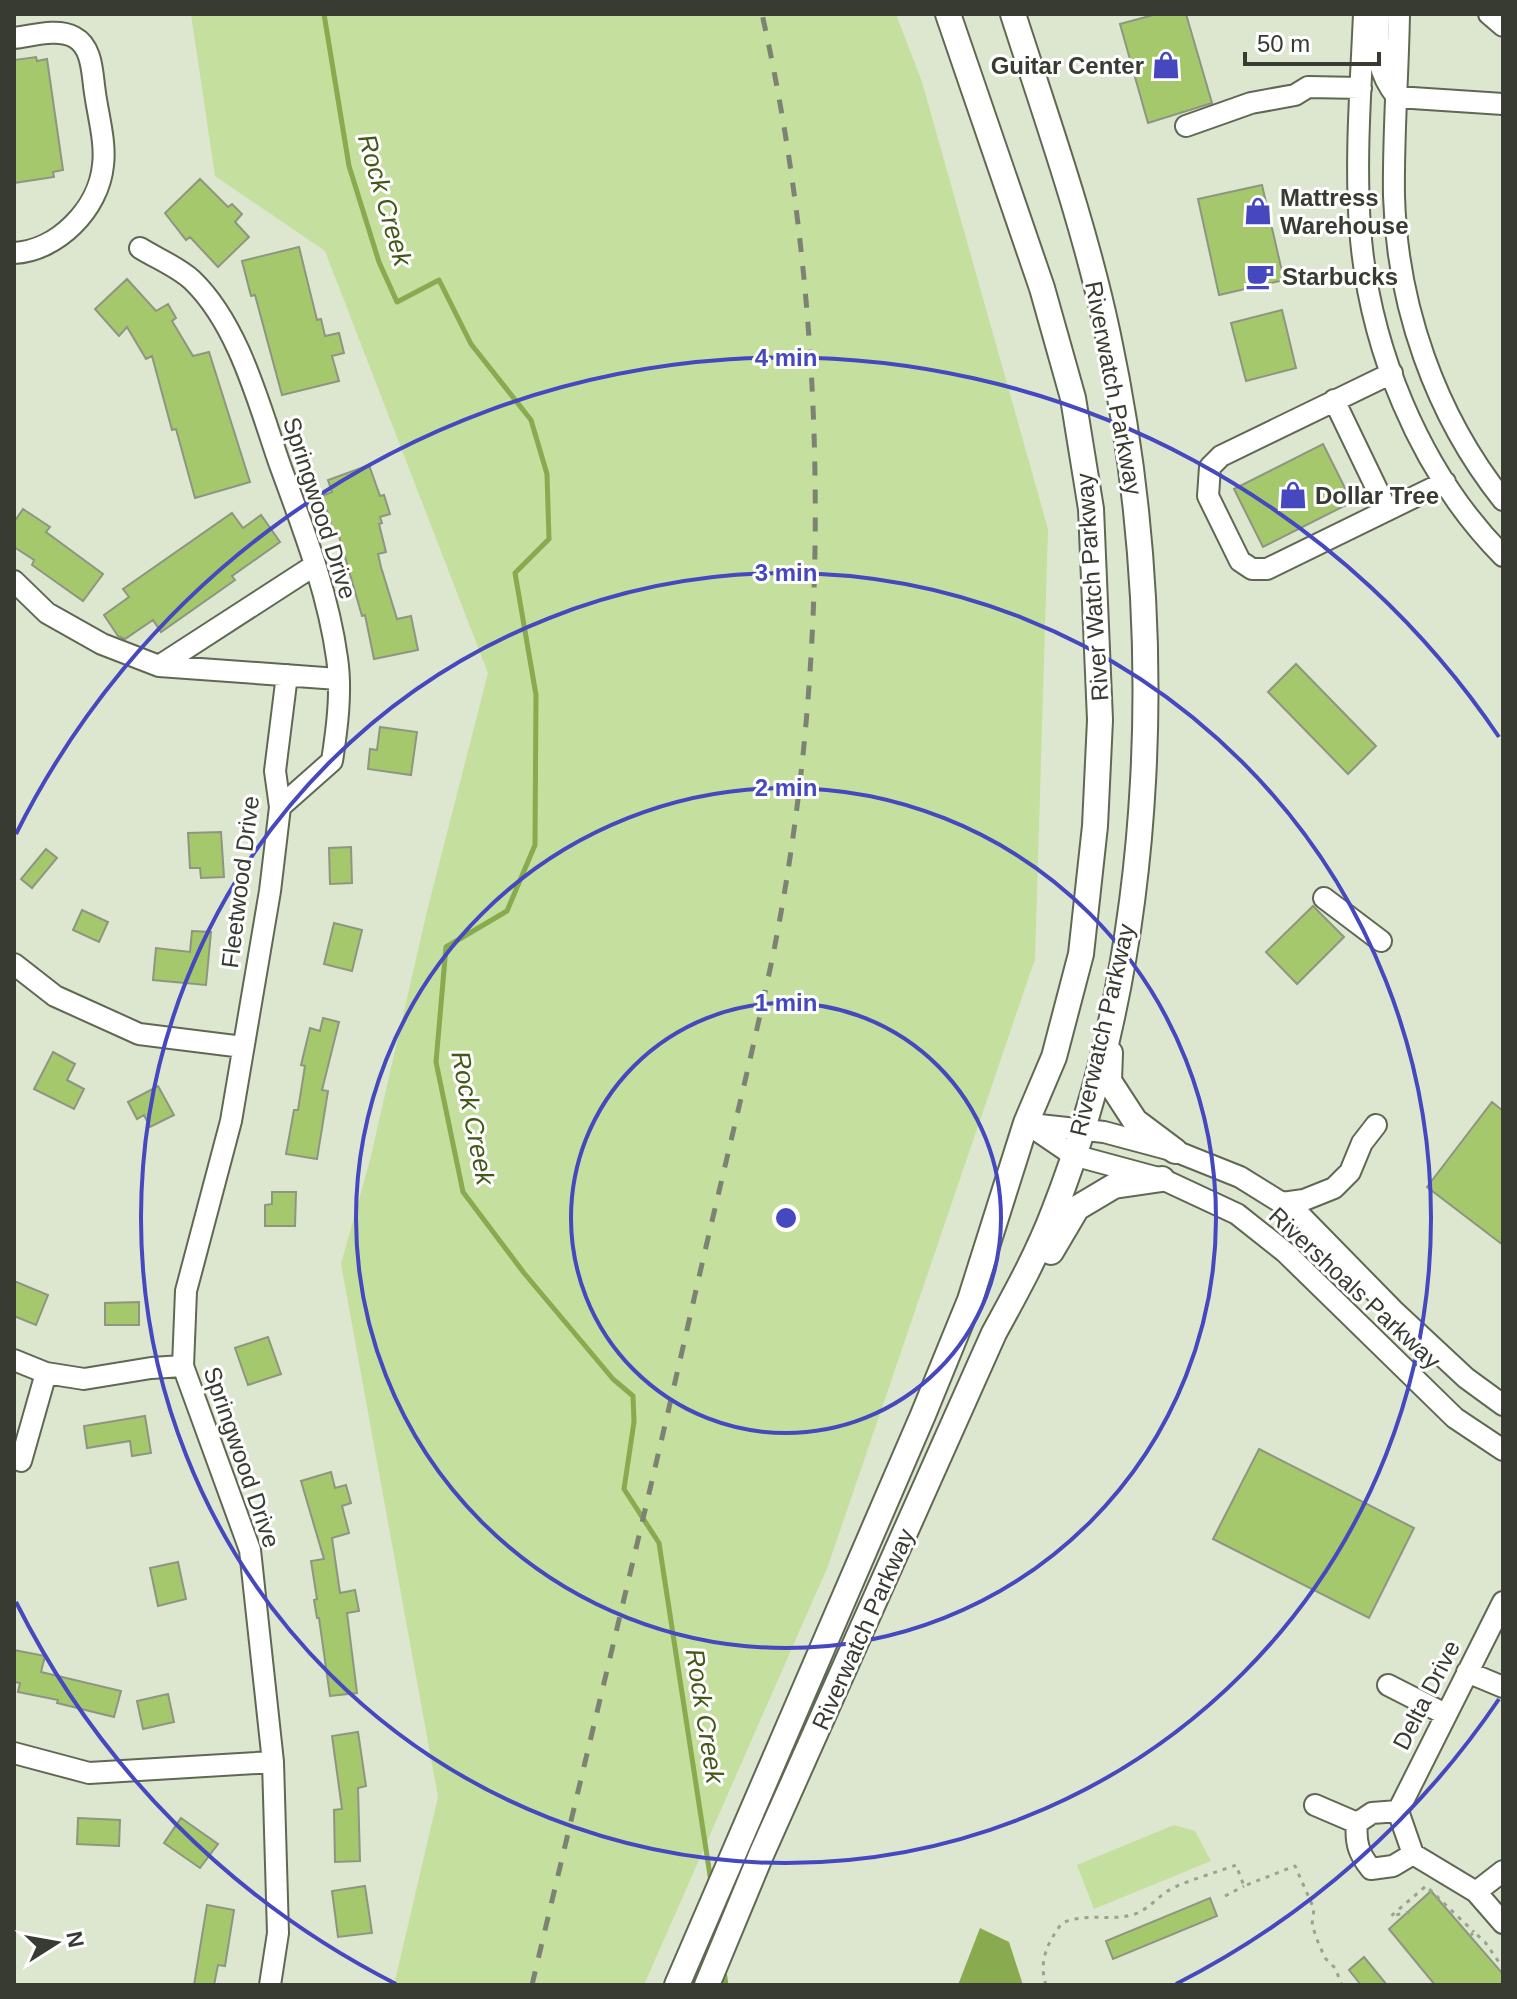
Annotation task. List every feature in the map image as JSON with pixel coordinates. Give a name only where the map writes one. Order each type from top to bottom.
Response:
[{"type":"main road","name":"River Watch Parkway","points":[[948,14],[1042,288],[1073,398],[1091,509],[1100,720],[1092,855],[1081,954],[1054,1057],[1026,1123]]},
{"type":"main road","name":"Riverwatch Parkway","points":[[707,1985],[761,1855],[994,1333],[1055,1210],[1083,1129],[1111,1015],[1132,888],[1144,757],[1145,625],[1141,547],[1127,439],[1107,333],[1082,235],[1013,14]]},
{"type":"main road","points":[[1111,1015],[1109,1081],[1135,1121],[1175,1151]]},
{"type":"main road","name":"Riverwatch Parkway","points":[[677,1985],[970,1300],[1026,1123]]},
{"type":"main road","points":[[948,1440],[996,1369],[1051,1251],[1077,1208],[1114,1186],[1162,1179]]},
{"type":"street","points":[[1364,14],[1360,229],[1369,295],[1392,373],[1412,421],[1445,482],[1503,556]]},
{"type":"street","points":[[1379,14],[1378,60],[1381,72],[1397,97]]},
{"type":"street","points":[[1399,14],[1394,197],[1401,268],[1416,334],[1455,427],[1503,500]]},
{"type":"street","points":[[1489,14],[1503,26]]},
{"type":"street","points":[[14,38],[56,33],[76,38],[84,45],[91,65],[104,162],[94,192],[72,227],[47,245],[33,251],[14,253]]},
{"type":"street","points":[[1186,126],[1251,103],[1295,95],[1308,87],[1361,88]]},
{"type":"street","points":[[1397,97],[1503,104]]},
{"type":"street","name":"Springwood Drive","points":[[140,248],[191,279],[228,327],[246,369],[315,565],[330,622],[338,661],[337,730],[332,761],[280,807]]},
{"type":"street","points":[[1392,373],[1221,456],[1210,467],[1208,496],[1240,561],[1252,569],[1267,569],[1445,482]]},
{"type":"street","points":[[1334,400],[1387,510]]},
{"type":"street","points":[[159,666],[315,565]]},
{"type":"street","points":[[14,581],[47,613],[102,644],[159,666],[338,679]]},
{"type":"street","name":"Fleetwood Drive","points":[[243,1047],[270,891],[280,807],[275,771],[287,675]]},
{"type":"street","points":[[1324,898],[1381,941]]},
{"type":"street","points":[[14,964],[55,996],[139,1034],[243,1047]]},
{"type":"street","name":"Springwood Drive","points":[[243,1047],[231,1121],[186,1291],[183,1366],[250,1550],[273,1762],[278,1933],[270,1985]]},
{"type":"street","name":"Rivershoals Parkway","points":[[1026,1123],[1083,1129],[1175,1151],[1240,1177],[1298,1213],[1393,1310],[1466,1378],[1503,1405]]},
{"type":"street","name":"Rivershoals Parkway","points":[[1026,1123],[1073,1155],[1162,1179],[1237,1214],[1273,1243],[1455,1418],[1503,1450]]},
{"type":"street","points":[[1282,1203],[1318,1196],[1334,1188],[1350,1172],[1362,1143],[1376,1125]]},
{"type":"street","points":[[14,1360],[46,1373],[84,1379],[183,1366]]},
{"type":"street","points":[[21,1461],[46,1373]]},
{"type":"street","name":"Delta Drive","points":[[1398,1811],[1503,1602]]},
{"type":"street","points":[[1467,1672],[1503,1687]]},
{"type":"street","points":[[1388,1685],[1445,1714]]},
{"type":"street","points":[[14,1753],[89,1773],[273,1762]]},
{"type":"street","points":[[1315,1805],[1357,1823]]},
{"type":"street","points":[[1357,1823],[1372,1813],[1398,1811],[1413,1854],[1476,1892],[1503,1923]]},
{"type":"street","points":[[1357,1823],[1356,1837],[1366,1875],[1393,1866],[1413,1854]]},
{"type":"street","points":[[1476,1892],[1503,1871]]},
{"type":"path","points":[[1046,1985],[1042,1974],[1045,1951],[1062,1923],[1089,1915],[1115,1917],[1134,1914],[1149,1907],[1167,1891],[1236,1865],[1244,1886]]},
{"type":"path","points":[[1225,1896],[1295,1866],[1314,1909],[1312,1925],[1318,1942],[1342,1985]]},
{"type":"path","points":[[1410,1912],[1391,1916],[1426,1886],[1472,1934],[1485,1942],[1503,1968]]},
{"type":"shaded area","points":[[191,14],[896,14],[922,82],[1048,529],[1035,959],[828,1566],[644,1985],[394,1985],[438,1797],[341,1264],[370,1160],[427,911],[488,673],[325,251],[215,176]]},
{"type":"shaded area","points":[[1174,1825],[1195,1831],[1211,1861],[1094,1909],[1077,1865]]},
{"type":"shaded area","points":[[980,1928],[1009,1942],[1023,1985],[958,1985]]},
{"type":"building","name":"Guitar Center","points":[[1157,14],[1186,14],[1212,103],[1148,123],[1120,24]]},
{"type":"building","points":[[36,57],[37,61],[47,59],[63,170],[53,172],[54,177],[14,183],[14,60]]},
{"type":"building","points":[[200,179],[228,207],[232,204],[242,214],[235,222],[249,237],[218,267],[190,237],[186,240],[165,213]]},
{"type":"building","points":[[1262,185],[1284,280],[1219,295],[1198,199]]},
{"type":"building","points":[[299,247],[317,320],[321,319],[325,336],[339,333],[344,353],[332,356],[339,381],[282,395],[255,295],[251,296],[242,261]]},
{"type":"building","points":[[127,279],[156,311],[168,304],[176,318],[172,321],[193,356],[209,352],[250,482],[195,498],[152,356],[146,359],[127,327],[119,336],[95,309]]},
{"type":"building","points":[[1282,310],[1296,368],[1246,381],[1231,323]]},
{"type":"building","name":"Dollar Tree","points":[[1323,444],[1352,502],[1263,547],[1234,489]]},
{"type":"building","points":[[369,465],[390,514],[380,517],[386,552],[378,554],[381,567],[397,619],[411,616],[418,650],[374,659],[365,615],[362,616],[339,536],[335,537],[322,496],[332,492],[328,480]]},
{"type":"building","points":[[23,509],[50,527],[46,532],[103,574],[83,601],[32,565],[34,560],[14,547],[14,522]]},
{"type":"building","points":[[232,513],[243,528],[261,515],[280,542],[232,576],[235,580],[161,632],[153,620],[125,639],[118,636],[104,615],[129,597],[123,589]]},
{"type":"building","points":[[1296,664],[1376,746],[1348,774],[1268,692]]},
{"type":"building","points":[[380,727],[417,732],[411,775],[368,769],[370,749],[377,750]]},
{"type":"building","points":[[221,832],[224,877],[201,878],[200,868],[190,868],[188,833]]},
{"type":"building","points":[[351,847],[352,883],[330,884],[329,848]]},
{"type":"building","points":[[46,849],[57,858],[32,888],[21,879]]},
{"type":"building","points":[[1313,906],[1344,937],[1297,984],[1266,952]]},
{"type":"building","points":[[82,910],[108,922],[99,942],[73,930]]},
{"type":"building","points":[[334,923],[362,930],[352,971],[324,964]]},
{"type":"building","points":[[192,931],[211,932],[206,985],[153,980],[156,948],[190,952]]},
{"type":"building","points":[[323,1018],[339,1022],[322,1090],[328,1091],[317,1159],[286,1154],[294,1110],[298,1110],[305,1066],[301,1065],[310,1028],[320,1031]]},
{"type":"building","points":[[53,1052],[75,1064],[67,1080],[84,1089],[74,1109],[34,1089]]},
{"type":"building","points":[[158,1086],[174,1115],[150,1127],[144,1115],[137,1119],[128,1102]]},
{"type":"building","points":[[1492,1102],[1503,1111],[1503,1245],[1427,1187]]},
{"type":"building","points":[[272,1192],[296,1192],[295,1226],[265,1226],[265,1205],[272,1204]]},
{"type":"building","points":[[14,1281],[48,1295],[36,1325],[14,1316]]},
{"type":"building","points":[[139,1302],[139,1325],[105,1325],[105,1303]]},
{"type":"building","points":[[268,1337],[281,1374],[248,1385],[235,1348]]},
{"type":"building","points":[[145,1416],[151,1453],[132,1456],[130,1441],[87,1448],[84,1426]]},
{"type":"building","points":[[1259,1449],[1414,1528],[1369,1618],[1213,1539]]},
{"type":"building","points":[[331,1472],[335,1488],[346,1485],[351,1503],[342,1506],[349,1533],[332,1538],[340,1593],[355,1590],[359,1611],[347,1613],[357,1693],[330,1696],[314,1600],[317,1599],[311,1561],[324,1559],[301,1481]]},
{"type":"building","points":[[178,1562],[186,1599],[158,1606],[150,1568]]},
{"type":"building","points":[[14,1650],[45,1656],[41,1672],[121,1691],[114,1717],[18,1692],[20,1683],[14,1682]]},
{"type":"building","points":[[168,1694],[174,1722],[143,1729],[137,1701]]},
{"type":"building","points":[[358,1732],[366,1786],[358,1788],[360,1861],[335,1862],[334,1810],[342,1809],[332,1736]]},
{"type":"building","points":[[78,1818],[120,1820],[119,1846],[77,1844]]},
{"type":"building","points":[[181,1818],[218,1844],[200,1868],[164,1843]]},
{"type":"building","points":[[365,1886],[372,1933],[338,1937],[332,1891]]},
{"type":"building","points":[[1431,1891],[1503,1974],[1503,1985],[1435,1985],[1389,1929]]},
{"type":"building","points":[[1210,1898],[1217,1916],[1113,1959],[1106,1941]]},
{"type":"building","points":[[207,1905],[234,1910],[225,1966],[218,1965],[214,1985],[194,1985]]},
{"type":"building","points":[[1364,1957],[1387,1985],[1361,1985],[1349,1970]]},
{"type":"waterway","name":"Rock Creek","points":[[324,14],[349,166],[379,262],[397,302],[439,280],[471,344],[531,420],[547,474],[549,539],[515,573],[536,695],[535,845],[507,911],[446,947],[436,1062],[463,1192],[524,1273],[613,1379],[633,1396],[634,1422],[624,1489],[659,1543],[711,1882]]},
{"type":"waterway","name":"Rock Creek","points":[[724,1971],[726,1985]]},
{"type":"railway","points":[[532,1985],[754,1041],[793,841],[806,723],[814,604],[815,484],[811,364],[800,245],[784,128],[762,14]]},
{"type":"place","name":"Guitar Center","points":[[1166,65]]},
{"type":"place","name":"Mattress Warehouse","points":[[1258,211]]},
{"type":"place","name":"Starbucks","points":[[1260,276]]},
{"type":"place","name":"Dollar Tree","points":[[1293,495]]}]
